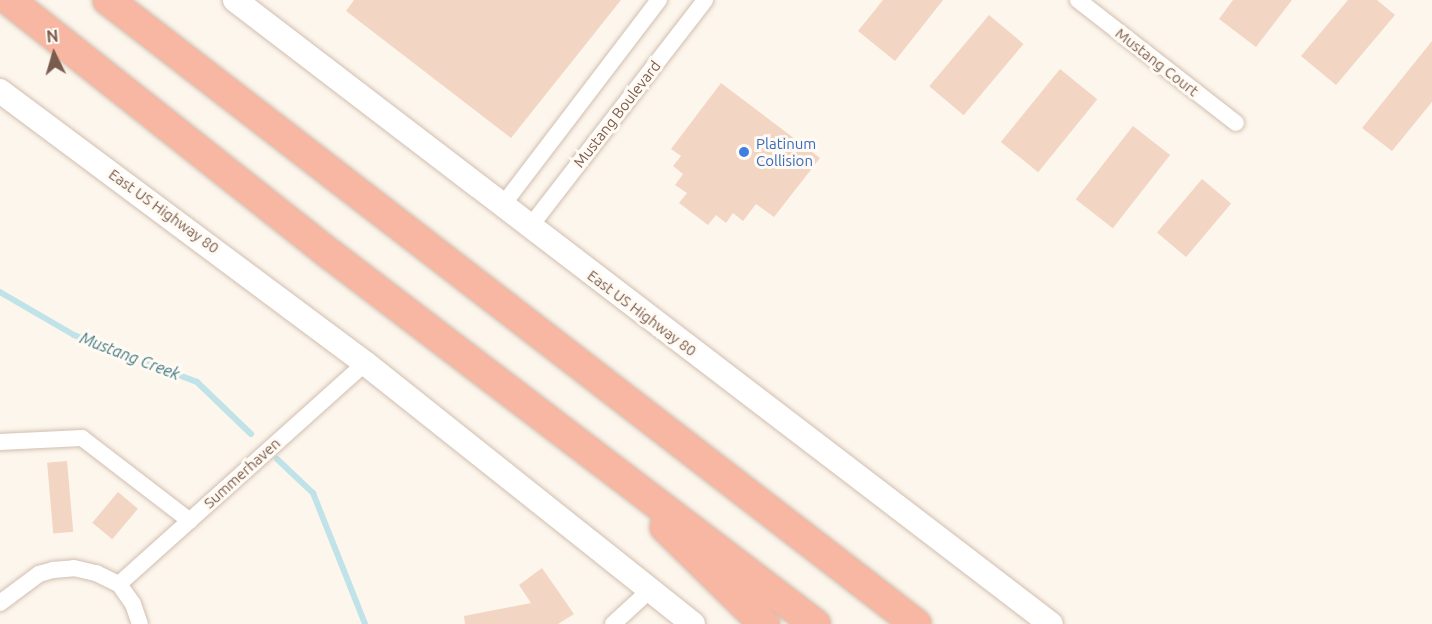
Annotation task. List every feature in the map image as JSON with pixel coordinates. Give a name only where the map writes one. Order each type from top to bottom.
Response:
[{"type":"highway","points":[[9,0],[331,255],[815,624]]},
{"type":"highway","points":[[108,0],[916,624]]},
{"type":"highway","points":[[627,481],[674,539],[764,624]]},
{"type":"main road","name":"East US Highway 80","points":[[235,0],[529,228],[1050,624]]},
{"type":"main road","name":"East US Highway 80","points":[[0,91],[365,363],[693,624]]},
{"type":"street","points":[[502,206],[659,0]]},
{"type":"street","name":"Mustang Boulevard","points":[[529,228],[705,0]]},
{"type":"street","name":"Mustang Court","points":[[1078,0],[1236,123]]},
{"type":"street","name":"Summerhaven","points":[[119,584],[365,363]]},
{"type":"street","points":[[0,442],[82,438],[190,520]]},
{"type":"street","points":[[0,603],[39,574],[74,568],[119,584],[133,604],[140,624]]},
{"type":"street","points":[[613,624],[650,590]]},
{"type":"building","points":[[354,0],[621,0],[511,138],[346,11]]},
{"type":"building","points":[[883,0],[943,0],[895,61],[858,31]]},
{"type":"building","points":[[1233,0],[1292,0],[1256,47],[1219,19]]},
{"type":"building","points":[[1348,0],[1377,0],[1395,15],[1336,85],[1301,56]]},
{"type":"building","points":[[989,15],[1023,44],[964,115],[929,86]]},
{"type":"building","points":[[1432,41],[1432,102],[1392,151],[1362,128]]},
{"type":"building","points":[[1060,69],[1097,99],[1038,172],[1001,142]]},
{"type":"building","name":"Platinum Collision","points":[[721,83],[820,158],[774,217],[756,204],[743,221],[733,213],[726,223],[716,215],[708,225],[679,203],[687,193],[675,185],[683,174],[673,166],[681,156],[671,149]]},
{"type":"building","points":[[1133,126],[1170,155],[1113,228],[1076,199]]},
{"type":"building","points":[[1202,179],[1231,203],[1186,257],[1157,233]]},
{"type":"building","points":[[67,461],[73,532],[53,533],[47,463]]},
{"type":"building","points":[[118,492],[138,509],[112,539],[92,523]]},
{"type":"building","points":[[542,568],[574,614],[558,624],[465,624],[464,616],[531,603],[519,585]]},
{"type":"waterway","name":"Mustang Creek","points":[[0,292],[74,335],[197,382],[251,434]]},
{"type":"waterway","name":"Mustang Creek","points":[[277,459],[313,493],[365,624]]},
{"type":"place","name":"Platinum Collision","points":[[744,152]]}]
